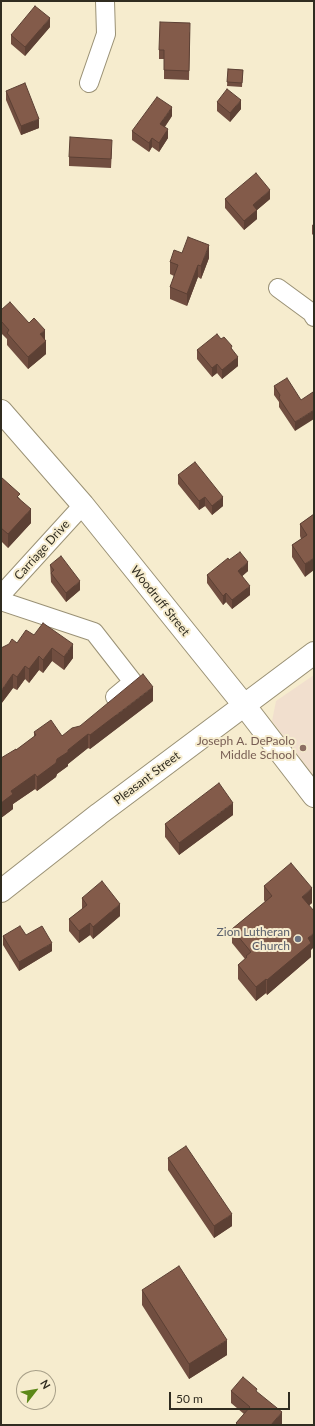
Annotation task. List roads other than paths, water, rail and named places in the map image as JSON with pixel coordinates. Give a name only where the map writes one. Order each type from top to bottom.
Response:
[{"type":"street","points":[[89,83],[106,34],[106,1]]},
{"type":"street","points":[[278,288],[312,313],[314,317]]},
{"type":"street","name":"Woodruff Street","points":[[1,411],[83,505],[244,705],[314,796]]},
{"type":"street","name":"Carriage Drive","points":[[1,595],[83,505]]},
{"type":"street","points":[[1,601],[94,632],[133,682],[103,707]]},
{"type":"street","name":"Pleasant Street","points":[[1,891],[99,814],[314,653]]},
{"type":"place","name":"Joseph A. DePaolo Middle School","points":[[303,748]]},
{"type":"place","name":"Zion Lutheran Church","points":[[298,939]]}]
